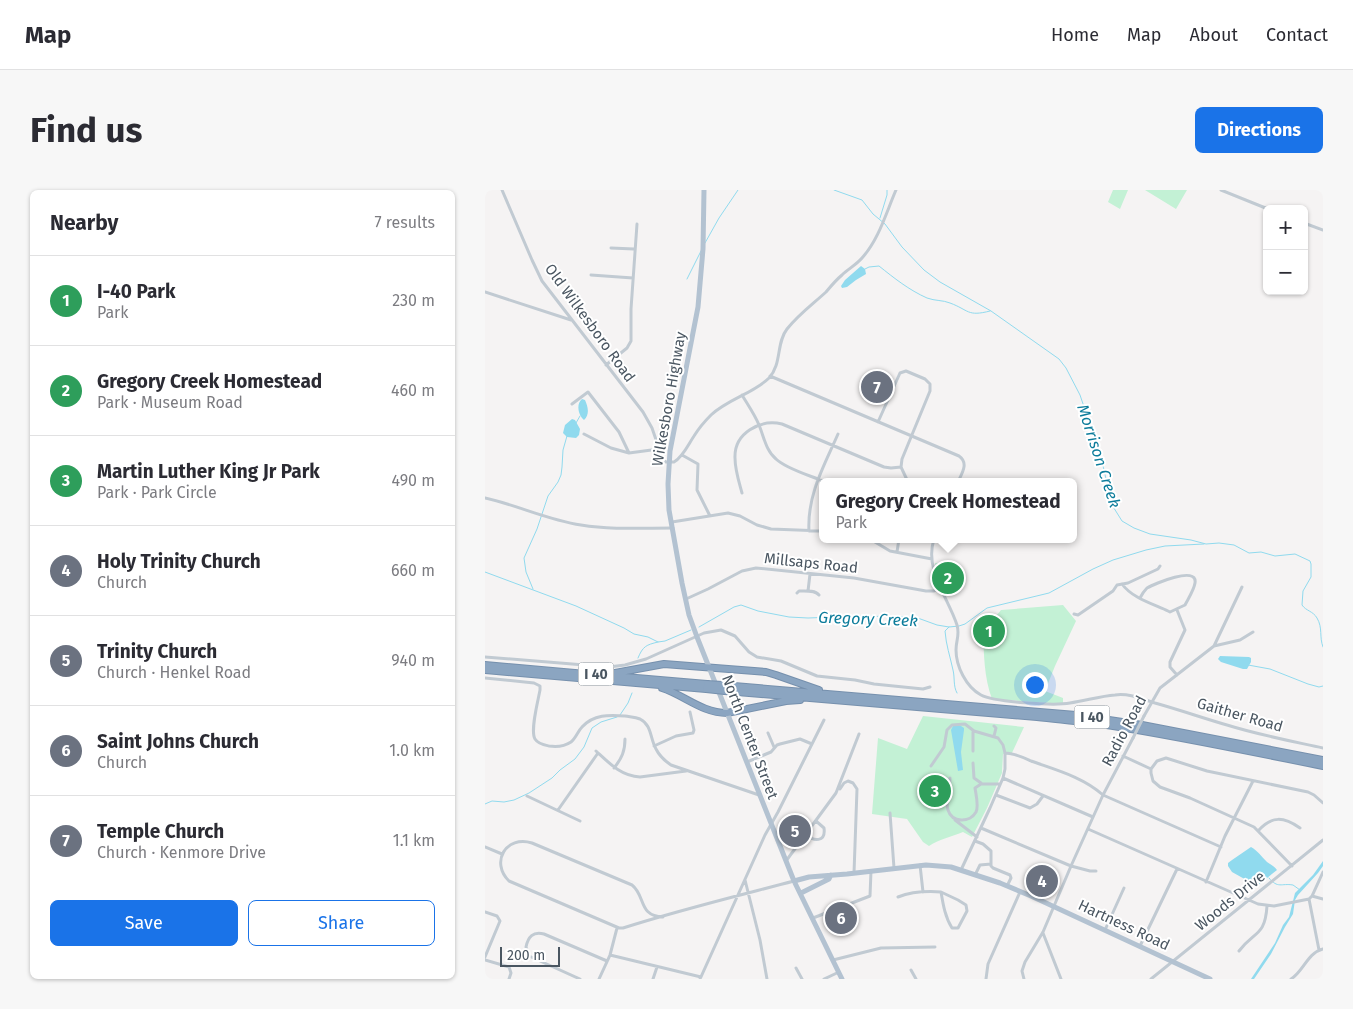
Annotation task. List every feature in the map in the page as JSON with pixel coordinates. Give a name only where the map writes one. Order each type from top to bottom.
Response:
[{"type":"highway","points":[[581,673],[615,673],[664,664],[709,667],[766,672],[815,690],[857,696]]},
{"type":"highway","name":"I 40","points":[[485,665],[1075,721],[1114,726],[1246,751],[1323,768]]},
{"type":"highway","name":"I 40","points":[[485,670],[643,684],[706,686]]},
{"type":"highway","points":[[643,684],[668,690],[710,711],[727,713],[786,701],[828,699]]},
{"type":"highway","name":"I 40","points":[[724,688],[857,696],[1076,715],[1129,722],[1323,760]]},
{"type":"highway","points":[[1213,738],[1263,744],[1323,756]]},
{"type":"main road","name":"Wilkesboro Highway","points":[[704,190],[703,247],[698,308],[673,436],[669,462],[668,497],[685,599],[709,667]]},
{"type":"main road","name":"North Center Street","points":[[709,667],[794,881],[842,979]]},
{"type":"main road","name":"Hartness Road","points":[[794,881],[809,877],[920,865],[941,865],[1007,886],[1210,979]]},
{"type":"main road","points":[[801,893],[829,879],[831,875]]},
{"type":"street","name":"Old Wilkesboro Road","points":[[502,190],[537,271],[605,365],[643,412],[653,428],[663,460],[669,462]]},
{"type":"street","points":[[669,462],[676,462],[699,430],[722,406],[772,377],[786,330],[805,309],[863,257],[876,239],[896,190]]},
{"type":"street","points":[[1221,190],[1263,207]]},
{"type":"street","points":[[605,365],[627,348],[631,341],[634,249],[637,224]]},
{"type":"street","points":[[1308,224],[1323,230]]},
{"type":"street","points":[[611,248],[634,249]]},
{"type":"street","points":[[591,275],[633,278]]},
{"type":"street","points":[[485,292],[572,321]]},
{"type":"street","points":[[878,422],[898,376],[903,371],[910,371],[928,381],[931,388],[902,459],[901,467],[906,478]]},
{"type":"street","points":[[772,377],[962,458],[965,464],[960,478]]},
{"type":"street","points":[[572,404],[588,392],[619,432],[629,453]]},
{"type":"street","points":[[742,395],[759,424],[768,449],[777,461],[818,479]]},
{"type":"street","points":[[743,493],[735,452],[740,440],[746,433],[759,424],[768,422],[782,424],[884,467],[901,467]]},
{"type":"street","points":[[584,434],[611,448],[629,453],[659,448]]},
{"type":"street","points":[[809,531],[810,503],[818,479],[838,434]]},
{"type":"street","points":[[682,454],[698,464],[697,490],[710,516]]},
{"type":"street","points":[[485,498],[565,522],[601,528],[672,525],[710,516],[732,514],[771,529],[819,531]]},
{"type":"street","points":[[876,543],[897,552],[932,559]]},
{"type":"street","points":[[897,552],[898,543]]},
{"type":"street","points":[[933,543],[932,559],[939,588]]},
{"type":"street","points":[[1074,614],[1078,615],[1113,591],[1117,584],[1128,583],[1158,569],[1160,566]]},
{"type":"street","name":"Millsaps Road","points":[[685,599],[749,569],[759,568],[854,578],[926,591],[934,591],[939,588]]},
{"type":"street","points":[[808,592],[810,574]]},
{"type":"street","points":[[1122,584],[1127,591],[1140,598],[1168,611],[1177,610],[1185,605],[1195,584],[1195,578],[1190,575],[1174,578],[1149,588],[1143,592],[1140,598]]},
{"type":"street","name":"Radio Road","points":[[1024,979],[1023,966],[1043,932],[1103,795],[1144,716],[1160,688],[1214,646],[1242,587]]},
{"type":"street","name":"Gaither Road","points":[[939,588],[957,626],[959,634],[956,649],[961,672],[969,684],[981,696],[993,699],[1055,704],[1068,704],[1115,694],[1132,696],[1239,729],[1323,748]]},
{"type":"street","points":[[797,593],[799,591],[817,592],[819,595]]},
{"type":"street","points":[[1177,610],[1185,630],[1170,662],[1170,667],[1177,675]]},
{"type":"street","points":[[485,657],[617,667],[646,659],[710,631],[721,630],[735,636],[749,652],[757,657],[781,662],[817,676],[923,689],[930,687]]},
{"type":"street","points":[[1214,646],[1240,640],[1253,632]]},
{"type":"street","points":[[485,678],[534,683],[540,686],[533,732],[535,740],[542,744],[556,746],[570,743],[587,722],[600,716],[634,717],[644,722],[650,731],[654,746],[667,762],[676,767],[759,795]]},
{"type":"street","points":[[654,746],[676,736],[693,733],[690,712]]},
{"type":"street","points":[[610,955],[700,978],[771,824],[779,812],[825,720]]},
{"type":"street","points":[[931,766],[944,747],[946,732],[955,724],[965,724],[973,730],[1001,740],[1005,753],[1003,778],[961,870]]},
{"type":"street","points":[[994,726],[996,728],[994,736]]},
{"type":"street","points":[[973,730],[973,751]]},
{"type":"street","points":[[769,733],[775,748]]},
{"type":"street","points":[[836,793],[859,734]]},
{"type":"street","points":[[615,768],[624,753],[625,739]]},
{"type":"street","points":[[746,763],[771,752],[780,744],[800,739],[812,744]]},
{"type":"street","points":[[558,810],[597,752],[626,775],[640,778],[687,770]]},
{"type":"street","points":[[1005,753],[1015,754],[1053,768],[1092,786],[1103,795],[1221,847]]},
{"type":"street","points":[[1123,756],[1151,769]]},
{"type":"street","points":[[1291,866],[1249,824],[1156,784],[1152,778],[1151,769],[1157,761],[1166,758],[1203,770],[1308,792],[1323,803]]},
{"type":"street","points":[[953,818],[957,820],[971,818],[976,812],[973,763]]},
{"type":"street","points":[[949,778],[948,810],[953,818],[977,837]]},
{"type":"street","points":[[974,778],[981,784]]},
{"type":"street","points":[[1003,778],[1093,817]]},
{"type":"street","points":[[786,861],[836,793],[848,780],[857,789],[854,873]]},
{"type":"street","points":[[1206,882],[1234,818],[1253,781]]},
{"type":"street","points":[[975,788],[981,784],[1000,784]]},
{"type":"street","points":[[996,795],[1029,808],[1034,807],[1043,796]]},
{"type":"street","points":[[527,796],[580,821]]},
{"type":"street","points":[[890,813],[894,869]]},
{"type":"street","points":[[962,826],[965,819]]},
{"type":"street","points":[[1258,831],[1266,823],[1278,819],[1291,822],[1300,828]]},
{"type":"street","points":[[805,835],[816,840],[822,837],[823,828],[816,821]]},
{"type":"street","points":[[981,828],[1071,866],[1096,871]]},
{"type":"street","points":[[1088,829],[1248,901],[1267,906],[1311,897],[1323,899]]},
{"type":"street","name":"Woods Drive","points":[[1151,979],[1323,840]]},
{"type":"street","points":[[663,917],[654,916],[646,910],[638,890],[632,885],[532,843],[526,841],[515,842],[505,849],[502,854],[501,867],[509,881],[617,928],[623,928],[794,881]]},
{"type":"street","points":[[975,841],[983,844],[991,851],[991,864],[993,868],[1011,876],[1007,886]]},
{"type":"street","points":[[485,847],[502,854]]},
{"type":"street","points":[[975,875],[980,865],[991,864]]},
{"type":"street","points":[[920,865],[923,892]]},
{"type":"street","points":[[1140,946],[1177,869]]},
{"type":"street","points":[[813,918],[870,896],[871,871]]},
{"type":"street","points":[[1291,979],[1298,974],[1313,953],[1321,950],[1311,897],[1323,872]]},
{"type":"street","points":[[745,880],[760,940],[767,979]]},
{"type":"street","points":[[1105,930],[1125,888]]},
{"type":"street","points":[[898,897],[904,894],[941,892],[958,900],[966,905],[967,911],[958,928],[950,925],[941,892]]},
{"type":"street","points":[[984,978],[990,958],[1020,892]]},
{"type":"street","points":[[1239,950],[1260,932],[1265,921],[1267,906]]},
{"type":"street","points":[[485,912],[497,916],[500,922],[485,959],[509,968],[511,974],[509,979]]},
{"type":"street","points":[[599,979],[610,955],[617,928]]},
{"type":"street","points":[[1043,932],[1061,979]]},
{"type":"street","points":[[580,979],[529,956],[525,947],[528,939],[536,933],[544,934],[607,961]]},
{"type":"street","points":[[833,960],[881,948],[935,947]]},
{"type":"street","points":[[653,979],[657,967]]},
{"type":"street","points":[[796,968],[802,979]]},
{"type":"street","points":[[911,970],[916,979]]},
{"type":"street","points":[[824,979],[839,972]]},
{"type":"green space","points":[[1113,190],[1128,190],[1120,209],[1108,202]]},
{"type":"green space","points":[[1145,190],[1187,190],[1176,209]]},
{"type":"green space","points":[[935,563],[942,564],[955,574],[957,586],[952,590],[945,593],[941,587]]},
{"type":"green space","points":[[1063,605],[1076,621],[1045,691],[1063,698],[1063,704],[992,699],[986,674],[983,632],[1001,610]]},
{"type":"green space","points":[[923,716],[1024,727],[1011,755],[1003,754],[1002,773],[972,837],[963,832],[929,846],[923,842],[907,819],[872,814],[878,738],[907,749]]},
{"type":"water","points":[[861,266],[865,269],[866,274],[847,287],[842,288],[841,286],[845,280]]},
{"type":"water","points":[[582,399],[585,400],[588,410],[584,420],[579,410],[579,404]]},
{"type":"water","points":[[572,419],[575,420],[580,429],[579,435],[576,438],[567,437],[563,433],[565,425]]},
{"type":"water","points":[[1220,656],[1249,657],[1251,662],[1247,669],[1243,669],[1221,662],[1218,659]]},
{"type":"water","points":[[953,726],[964,728],[961,752],[963,770],[958,771],[951,730]]},
{"type":"water","points":[[1251,847],[1277,870],[1257,886],[1232,872],[1228,866],[1228,863]]},
{"type":"water","points":[[1323,861],[1323,866],[1318,873],[1295,900],[1293,914],[1271,954],[1254,979],[1251,979],[1275,943],[1289,917],[1295,893],[1313,875]]},
{"type":"waterway","points":[[705,243],[738,190]]},
{"type":"waterway","name":"Morrison Creek","points":[[834,190],[862,200],[924,270],[940,282],[991,311],[1059,359],[1066,368],[1080,395],[1101,457],[1112,505],[1122,521],[1150,534],[1206,544],[1234,545],[1249,553],[1261,552],[1275,556],[1295,554],[1310,561],[1311,577],[1303,591],[1302,605],[1317,618],[1320,625],[1323,647]]},
{"type":"waterway","points":[[880,218],[887,190]]},
{"type":"waterway","points":[[687,279],[701,251]]},
{"type":"waterway","points":[[865,269],[879,266],[908,288],[927,298],[947,302],[972,313],[990,311]]},
{"type":"waterway","points":[[576,423],[580,416]]},
{"type":"waterway","points":[[533,589],[526,572],[524,558],[537,529],[548,496],[561,475],[563,450],[567,436]]},
{"type":"waterway","name":"Gregory Creek","points":[[699,627],[741,605],[758,611],[789,617],[915,617],[937,625],[959,626],[965,624],[987,608],[1049,593],[1113,560],[1165,546],[1204,544]]},
{"type":"waterway","name":"Gregory Creek","points":[[485,572],[576,606],[634,634],[648,637],[658,642],[691,630]]},
{"type":"waterway","points":[[949,627],[945,631],[957,693]]},
{"type":"waterway","points":[[638,658],[645,647],[658,642]]},
{"type":"waterway","points":[[1248,665],[1270,669],[1308,684],[1319,687],[1323,686]]},
{"type":"waterway","points":[[620,715],[632,693]]},
{"type":"waterway","points":[[485,804],[492,801],[504,802],[514,800],[552,778],[575,759],[584,747],[592,728],[601,722],[617,717]]},
{"type":"waterway","points":[[1269,878],[1277,885],[1293,885],[1300,890]]},
{"type":"place","name":"Temple Church","points":[[877,387]]},
{"type":"place","name":"Gregory Creek Homestead","points":[[948,578]]},
{"type":"place","name":"I-40 Park","points":[[989,631]]},
{"type":"place","name":"Martin Luther King Jr Park","points":[[935,791]]},
{"type":"place","name":"Trinity Church","points":[[795,831]]},
{"type":"place","name":"Holy Trinity Church","points":[[1042,881]]},
{"type":"place","name":"Saint Johns Church","points":[[841,918]]}]
